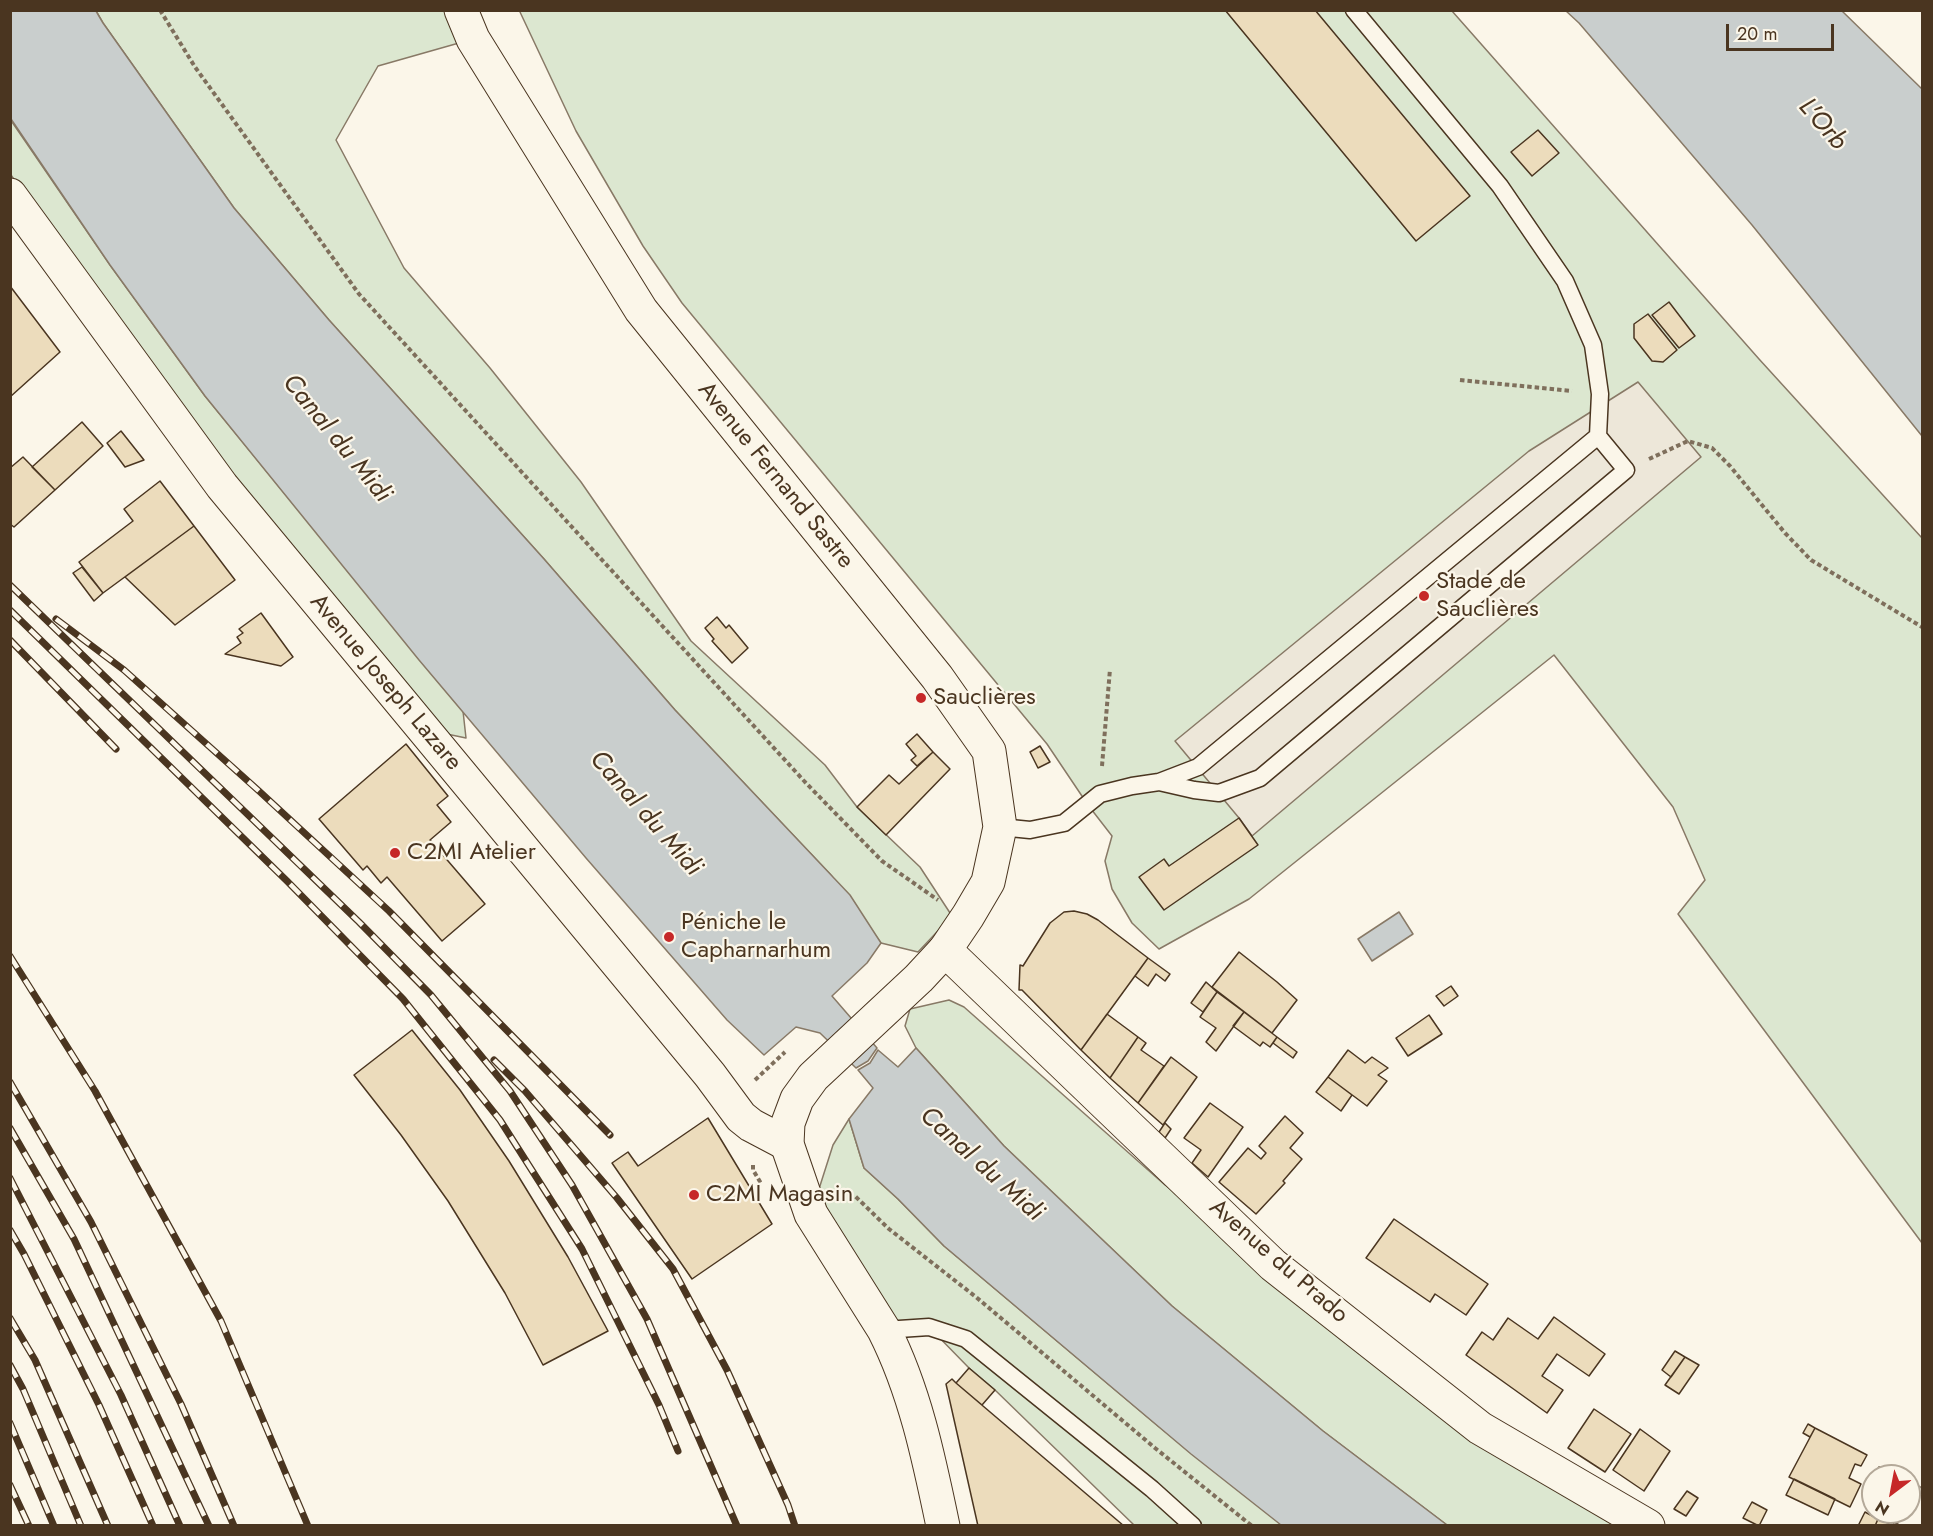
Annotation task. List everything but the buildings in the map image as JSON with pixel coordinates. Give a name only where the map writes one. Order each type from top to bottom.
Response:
[{"type":"street","name":"Avenue Fernand Sastre","points":[[461,10],[473,39],[641,310],[937,677],[988,751],[1000,827],[988,882],[969,916],[945,950],[813,1077],[797,1099],[788,1123],[787,1144]]},
{"type":"street","name":"Avenue Joseph Lazare","points":[[10,195],[222,486],[710,1075],[741,1116],[751,1125],[787,1144]]},
{"type":"street","name":"Avenue du Prado","points":[[945,950],[1273,1265],[1480,1428],[1648,1526]]},
{"type":"street","points":[[787,1144],[811,1214],[893,1348],[916,1411],[943,1526]]},
{"type":"lane","points":[[1159,782],[1219,793],[1260,778],[1626,470],[1598,436],[1600,394],[1593,345],[1565,281],[1500,186],[1354,10]]},
{"type":"lane","points":[[1000,827],[1030,830],[1064,823],[1100,794],[1159,782],[1197,767],[1598,436]]},
{"type":"lane","points":[[884,1330],[929,1327],[966,1339],[1152,1489],[1193,1526]]},
{"type":"path","points":[[160,10],[195,68],[358,294],[805,782],[882,861],[940,901]]},
{"type":"path","points":[[1460,380],[1600,394]]},
{"type":"path","points":[[1626,470],[1688,441],[1712,448],[1811,560],[1923,627]]},
{"type":"path","points":[[1100,794],[1110,669]]},
{"type":"path","points":[[805,1197],[855,1196],[889,1229],[1252,1526]]},
{"type":"green space","name":"Stade de Sauclières","points":[[522,10],[1452,11],[1759,359],[1922,538],[1922,1243],[1678,914],[1705,880],[1673,807],[1554,655],[1249,899],[1159,949],[1132,923],[1112,889],[1105,861],[1112,836],[1047,744],[682,303],[643,246],[576,131],[520,12]]},
{"type":"green space","points":[[96,11],[461,11],[473,39],[378,66],[336,140],[404,268],[490,368],[581,482],[691,641],[825,765],[857,807],[920,867],[952,916],[918,952],[881,943],[830,874],[675,710],[544,559],[329,320],[234,208]]},
{"type":"green space","points":[[10,119],[110,265],[205,396],[463,711],[466,738],[442,733],[264,520],[90,291],[11,175]]},
{"type":"green space","points":[[949,1000],[964,1007],[1165,1185],[1273,1265],[1648,1525],[1447,1525],[1323,1431],[1172,1306],[1004,1146],[916,1048],[905,1026],[910,1009]]},
{"type":"green space","points":[[849,1119],[864,1168],[944,1246],[1158,1426],[1282,1525],[1134,1525],[929,1327],[884,1330],[811,1214],[833,1145]]},
{"type":"shaded area","points":[[1638,382],[1701,457],[1252,836],[1175,741],[1529,451]]},
{"type":"water","name":"Canal du Midi","points":[[10,11],[96,11],[234,208],[329,320],[544,559],[675,710],[850,895],[881,943],[867,963],[832,996],[877,1048],[868,1061],[856,1068],[820,1033],[796,1027],[764,1055],[727,1020],[586,858],[419,660],[205,396],[110,265],[11,119]]},
{"type":"water","name":"L'Orb","points":[[1566,11],[1842,11],[1922,89],[1922,436],[1752,225],[1579,23]]},
{"type":"water","points":[[1399,912],[1413,934],[1372,961],[1358,939]]},
{"type":"water","name":"Canal du Midi","points":[[916,1048],[1004,1146],[1172,1306],[1323,1431],[1447,1525],[1281,1525],[1191,1454],[944,1246],[864,1168],[849,1119],[873,1088],[858,1070],[870,1063],[878,1050],[898,1067]]},
{"type":"railway","points":[[10,585],[359,922],[431,995],[510,1091],[572,1185],[647,1319],[737,1526]]},
{"type":"railway","points":[[10,610],[287,881],[403,999],[500,1120],[582,1249],[659,1405],[678,1451]]},
{"type":"railway","points":[[56,619],[124,670],[389,911],[610,1135]]},
{"type":"railway","points":[[10,640],[116,749]]},
{"type":"railway","points":[[10,956],[95,1091],[221,1321],[308,1526]]},
{"type":"railway","points":[[494,1060],[525,1091],[617,1198],[673,1269],[727,1370],[788,1505],[795,1526]]},
{"type":"railway","points":[[10,1082],[91,1222],[181,1404],[234,1526]]},
{"type":"railway","points":[[10,1128],[74,1239],[209,1526]]},
{"type":"railway","points":[[10,1178],[121,1395],[180,1526]]},
{"type":"railway","points":[[10,1230],[99,1405],[153,1526]]},
{"type":"railway","points":[[10,1318],[35,1360],[108,1526]]},
{"type":"railway","points":[[10,1365],[23,1389],[81,1526]]},
{"type":"railway","points":[[10,1423],[54,1526]]},
{"type":"railway","points":[[10,1485],[29,1526]]},
{"type":"place","name":"Stade de Sauclières","points":[[1424,596]]},
{"type":"place","name":"Sauclières","points":[[921,698]]},
{"type":"place","name":"C2MI Atelier","points":[[395,853]]},
{"type":"place","name":"Péniche le Capharnarhum","points":[[669,937]]},
{"type":"place","name":"C2MI Magasin","points":[[694,1195]]}]
